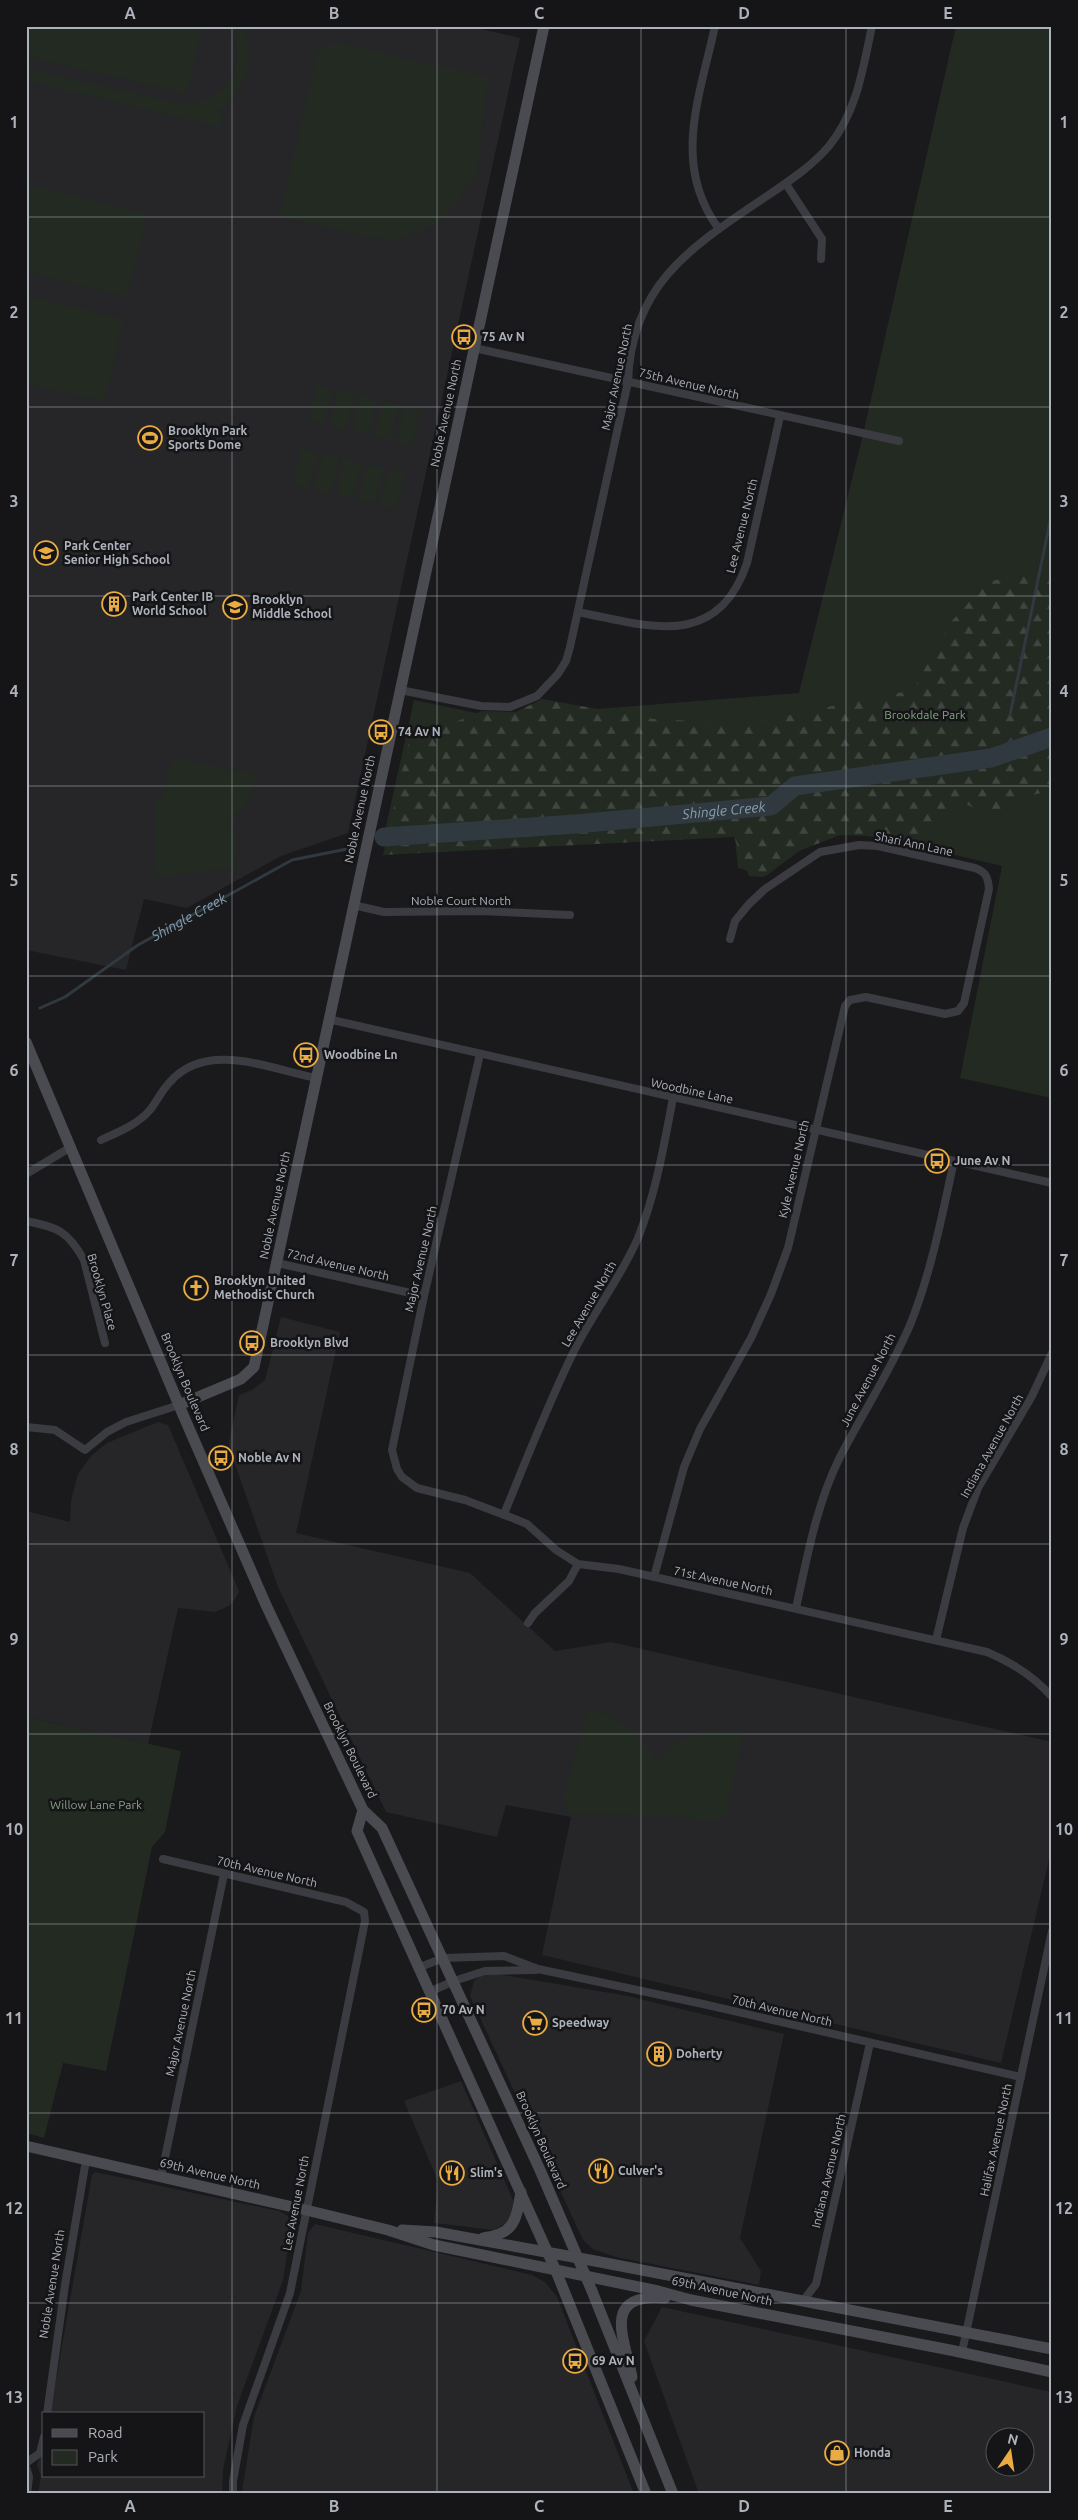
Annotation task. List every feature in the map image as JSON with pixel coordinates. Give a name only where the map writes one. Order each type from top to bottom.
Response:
[{"type":"street","name":"Noble Avenue North","points":[[179,1405],[241,1379],[250,1373],[258,1352],[328,1020],[544,26]]},
{"type":"street","points":[[716,26],[694,121],[692,162],[695,181],[702,200],[719,229],[786,184],[814,162],[843,127],[853,106],[872,26]]},
{"type":"street","points":[[786,184],[822,240],[821,259]]},
{"type":"street","name":"Major Avenue North","points":[[400,690],[495,708],[524,703],[537,696],[549,686],[566,661],[628,382],[633,347],[641,321],[652,296],[668,273],[687,253],[719,229]]},
{"type":"street","name":"75th Avenue North","points":[[474,348],[899,441]]},
{"type":"street","name":"Lee Avenue North","points":[[578,612],[665,628],[684,626],[701,620],[724,603],[741,580],[747,562],[780,416]]},
{"type":"street","name":"Shari Ann Lane","points":[[730,939],[735,921],[765,889],[820,852],[859,844],[878,846],[983,871]]},
{"type":"street","name":"Kyle Avenue North","points":[[654,1577],[684,1467],[700,1428],[752,1338],[788,1248],[842,1014],[850,1000],[866,997],[945,1014],[958,1011],[964,1003],[989,889],[988,878],[983,871]]},
{"type":"street","name":"Noble Court North","points":[[353,905],[384,912],[480,911],[570,915]]},
{"type":"street","name":"Woodbine Lane","points":[[328,1020],[1052,1183]]},
{"type":"street","name":"Brooklyn Boulevard","points":[[26,1042],[179,1405],[266,1605],[363,1810],[382,1828],[454,1981],[585,2276],[673,2494]]},
{"type":"street","name":"Major Avenue North","points":[[397,1470],[392,1450],[424,1296],[480,1054]]},
{"type":"street","points":[[101,1140],[135,1123],[150,1110],[170,1082],[180,1072],[194,1064],[209,1060],[239,1061],[316,1078]]},
{"type":"street","name":"Lee Avenue North","points":[[504,1514],[555,1390],[578,1344],[622,1270],[638,1238],[650,1204],[674,1098]]},
{"type":"street","points":[[26,1174],[70,1147]]},
{"type":"street","name":"June Avenue North","points":[[796,1608],[811,1539],[823,1499],[839,1460],[890,1368],[910,1324],[926,1279],[954,1161]]},
{"type":"street","name":"Brooklyn Place","points":[[26,1221],[54,1227],[79,1252],[84,1260],[105,1343]]},
{"type":"street","name":"72nd Avenue North","points":[[277,1263],[424,1296]]},
{"type":"street","name":"Indiana Avenue North","points":[[936,1640],[951,1568],[978,1488],[1032,1396],[1052,1353]]},
{"type":"street","points":[[26,1427],[55,1430],[85,1450],[107,1432],[126,1422],[179,1405]]},
{"type":"street","name":"71st Avenue North","points":[[397,1470],[402,1477],[417,1488],[465,1500],[526,1524],[556,1550],[578,1564],[654,1577],[987,1652],[1006,1660],[1040,1684],[1052,1697]]},
{"type":"street","points":[[528,1623],[535,1613],[570,1581],[578,1564]]},
{"type":"street","name":"Brooklyn Boulevard","points":[[363,1810],[357,1831],[556,2271],[646,2494]]},
{"type":"street","name":"70th Avenue North","points":[[163,1859],[346,1902],[364,1912]]},
{"type":"street","name":"Major Avenue North","points":[[161,2177],[224,1874]]},
{"type":"street","name":"Lee Avenue North","points":[[233,2494],[232,2480],[243,2425],[290,2293],[365,1921],[364,1912]]},
{"type":"street","name":"Halifax Avenue North","points":[[962,2352],[1052,1931]]},
{"type":"street","name":"70th Avenue North","points":[[418,1968],[443,1958],[504,1956],[538,1969],[1021,2077]]},
{"type":"street","name":"70th Avenue North","points":[[429,1992],[454,1981],[485,1971],[538,1969]]},
{"type":"street","name":"Indiana Avenue North","points":[[803,2301],[816,2284],[870,2043]]},
{"type":"street","name":"69th Avenue North","points":[[26,2146],[306,2210],[388,2230],[434,2245],[691,2300],[962,2352],[1052,2372]]},
{"type":"street","name":"Noble Avenue North","points":[[47,2412],[86,2160]]},
{"type":"street","points":[[472,2239],[506,2232],[513,2225],[517,2215],[521,2192]]},
{"type":"street","name":"69th Avenue North","points":[[388,2230],[436,2232],[1052,2349]]},
{"type":"street","points":[[638,2406],[621,2326],[623,2312],[627,2305],[642,2298],[691,2300]]},
{"type":"street","points":[[26,2463],[40,2453],[42,2445]]},
{"type":"street","points":[[26,2467],[30,2477],[27,2494]]},
{"type":"shaded area","points":[[26,26],[468,26],[520,38],[348,833],[281,856],[187,908],[144,899],[126,970],[26,950]]},
{"type":"shaded area","points":[[281,1317],[340,1332],[296,1533],[470,1573],[555,1651],[611,1642],[1052,1742],[1052,1847],[1001,2063],[542,1955],[571,1817],[506,1805],[497,1837],[386,1812],[278,1587],[230,1450],[229,1442],[239,1395],[252,1390],[265,1380]]},
{"type":"shaded area","points":[[158,1422],[168,1425],[239,1591],[237,1596],[229,1606],[215,1612],[178,1608],[148,1744],[26,1717],[26,1511],[70,1522],[71,1501],[78,1474],[92,1455],[107,1443]]},
{"type":"shaded area","points":[[491,1973],[628,1996],[784,2034],[740,2238],[761,2271],[759,2285],[616,2257],[593,2249],[583,2240],[470,1996],[474,1981],[481,1976]]},
{"type":"shaded area","points":[[461,2081],[513,2200],[514,2208],[511,2220],[494,2230],[434,2223],[438,2181],[404,2101]]},
{"type":"shaded area","points":[[95,2172],[279,2211],[288,2216],[292,2223],[283,2280],[237,2406],[223,2469],[222,2494],[38,2494],[41,2476],[37,2465],[42,2454],[42,2478],[205,2478],[205,2412],[50,2412],[92,2175]]},
{"type":"shaded area","points":[[315,2224],[532,2275],[545,2282],[557,2297],[634,2494],[244,2494],[242,2491],[254,2417],[301,2291],[308,2233]]},
{"type":"shaded area","points":[[662,2307],[1052,2392],[1052,2494],[699,2494],[644,2341]]},
{"type":"green space","points":[[28,26],[203,26],[187,94],[26,56]]},
{"type":"green space","points":[[227,26],[243,26],[248,38],[250,63],[242,86],[235,96],[215,112],[223,114],[220,127],[26,81],[26,68],[177,103],[193,103],[207,99],[219,92],[229,81],[235,69],[237,55],[235,41]]},
{"type":"green space","name":"Brookdale Park","points":[[956,26],[1052,26],[1052,1098],[960,1078],[1002,866],[887,839],[845,833],[803,848],[766,876],[738,868],[732,811],[383,840],[414,700],[496,717],[799,693],[861,443]]},
{"type":"green space","points":[[336,42],[488,77],[477,174],[442,221],[394,242],[279,217],[317,53]]},
{"type":"green space","points":[[26,184],[147,214],[127,296],[26,272]]},
{"type":"green space","points":[[26,295],[124,319],[104,402],[26,383]]},
{"type":"green space","points":[[316,385],[333,389],[324,424],[308,420]]},
{"type":"green space","points":[[338,390],[355,394],[346,430],[330,426]]},
{"type":"green space","points":[[360,395],[377,399],[368,435],[352,431]]},
{"type":"green space","points":[[382,401],[399,404],[390,440],[374,436]]},
{"type":"green space","points":[[404,406],[421,410],[412,446],[396,442]]},
{"type":"green space","points":[[301,448],[318,452],[309,488],[293,484]]},
{"type":"green space","points":[[323,453],[340,457],[331,493],[314,489]]},
{"type":"green space","points":[[345,459],[362,463],[353,498],[336,494]]},
{"type":"green space","points":[[367,464],[384,468],[375,504],[359,500]]},
{"type":"green space","points":[[389,469],[405,473],[397,509],[380,505]]},
{"type":"green space","points":[[1030,573],[1052,574],[1052,790],[1014,800],[992,819],[963,802],[945,819],[932,838],[840,835],[799,851],[763,877],[749,876],[734,837],[383,855],[409,741],[482,711],[516,712],[542,699],[653,719],[733,723],[769,721],[793,714],[913,690],[951,622],[987,582]]},
{"type":"green space","points":[[179,758],[257,775],[245,807],[227,822],[237,836],[235,867],[162,877],[155,872],[156,799],[163,798],[171,763]]},
{"type":"green space","points":[[589,1705],[618,1722],[636,1736],[651,1752],[657,1762],[672,1744],[708,1732],[744,1733],[727,1812],[716,1821],[660,1816],[571,1813],[563,1801]]},
{"type":"green space","name":"Willow Lane Park","points":[[26,1717],[181,1751],[165,1832],[152,1847],[106,2071],[63,2063],[44,2138],[26,2133]]},
{"type":"waterway","points":[[1010,715],[1052,512]]},
{"type":"waterway","name":"Shingle Creek","points":[[384,837],[576,824],[771,806],[795,786],[991,758],[1052,737]]},
{"type":"waterway","points":[[1011,739],[1013,752]]},
{"type":"waterway","name":"Shingle Creek","points":[[40,1008],[65,997],[138,945],[292,860],[347,849]]},
{"type":"place","name":"75 Av N","points":[[464,337]]},
{"type":"place","name":"Brooklyn Park Sports Dome","points":[[150,438]]},
{"type":"place","name":"Park Center Senior High School","points":[[46,553]]},
{"type":"place","name":"Park Center IB World School","points":[[114,604]]},
{"type":"place","name":"Brooklyn Middle School","points":[[235,607]]},
{"type":"place","name":"74 Av N","points":[[381,732]]},
{"type":"place","name":"Woodbine Ln","points":[[306,1055]]},
{"type":"place","name":"June Av N","points":[[937,1161]]},
{"type":"place","name":"Brooklyn United Methodist Church","points":[[196,1288]]},
{"type":"place","name":"Brooklyn Blvd","points":[[252,1343]]},
{"type":"place","name":"Noble Av N","points":[[221,1458]]},
{"type":"place","name":"70 Av N","points":[[424,2010]]},
{"type":"place","name":"Speedway","points":[[535,2023]]},
{"type":"place","name":"Doherty","points":[[659,2054]]},
{"type":"place","name":"Culver's","points":[[601,2171]]},
{"type":"place","name":"Slim's","points":[[452,2173]]},
{"type":"place","name":"69 Av N","points":[[575,2361]]},
{"type":"place","name":"Honda","points":[[837,2453]]}]
